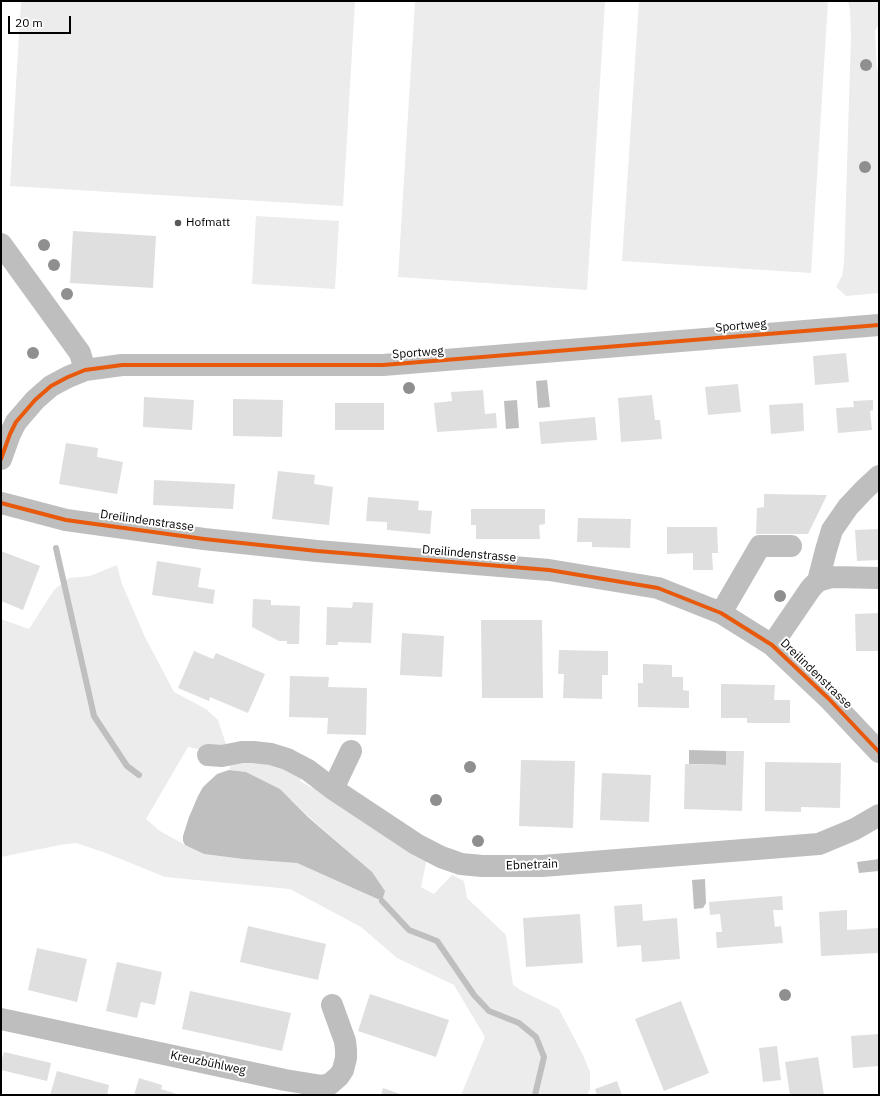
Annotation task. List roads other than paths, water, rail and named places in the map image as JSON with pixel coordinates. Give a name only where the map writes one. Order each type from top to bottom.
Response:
[{"type":"street","points":[[1,244],[80,353],[85,370]]},
{"type":"street","name":"Sportweg","points":[[1,459],[16,422],[35,400],[51,386],[85,370],[122,365],[383,365],[879,325]]},
{"type":"street","points":[[818,581],[832,530],[848,507],[879,476]]},
{"type":"street","name":"Dreilindenstrasse","points":[[1,503],[66,520],[204,539],[549,570],[658,588],[721,613],[772,645],[829,699],[879,752]]},
{"type":"street","points":[[721,613],[760,546],[791,546]]},
{"type":"street","points":[[772,645],[811,588],[818,581],[832,577],[879,578]]},
{"type":"street","points":[[333,789],[351,751]]},
{"type":"street","name":"Ebnetrain","points":[[208,755],[222,756],[242,752],[254,752],[271,754],[287,759],[308,770],[333,789],[416,844],[441,858],[461,864],[482,866],[542,866],[819,844],[855,829],[879,815]]},
{"type":"street","name":"Kreuzbühlweg","points":[[1,1019],[304,1089],[330,1084],[343,1070],[346,1058],[345,1041],[332,1005]]},
{"type":"waterway","points":[[56,548],[94,716],[127,766],[139,775]]},
{"type":"waterway","points":[[382,901],[409,930],[437,941],[474,995],[489,1011],[519,1023],[536,1037],[544,1057],[535,1095]]},
{"type":"place","name":"Hofmatt","points":[[178,223]]}]
